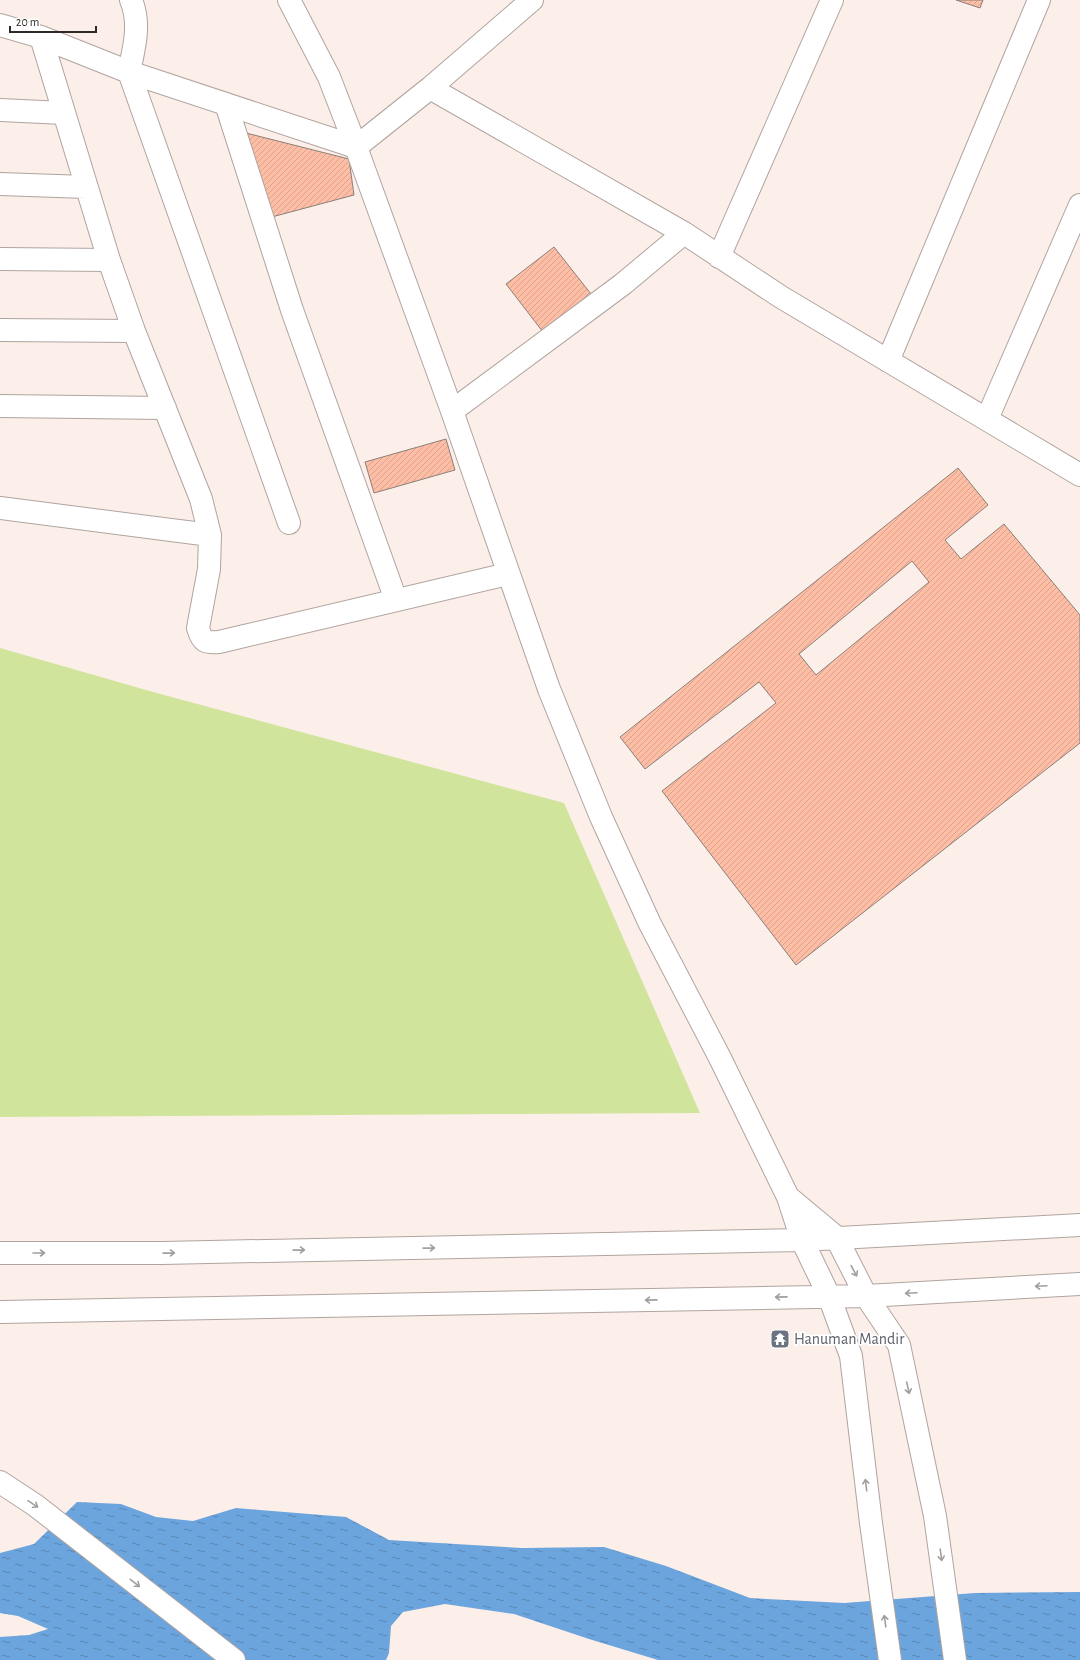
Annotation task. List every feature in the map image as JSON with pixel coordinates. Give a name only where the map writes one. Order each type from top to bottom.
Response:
[{"type":"main road","points":[[131,0],[137,34],[129,72],[289,523]]},
{"type":"main road","points":[[289,0],[329,77],[356,147],[452,411],[549,689],[601,817],[650,924],[720,1058],[788,1197],[802,1240],[829,1296],[851,1356],[871,1523],[890,1660]]},
{"type":"main road","points":[[356,147],[430,88],[532,0]]},
{"type":"main road","points":[[719,257],[832,0]]},
{"type":"main road","points":[[888,361],[1039,0]]},
{"type":"main road","points":[[0,25],[41,37],[129,72],[356,147]]},
{"type":"main road","points":[[41,37],[109,260],[134,331],[201,499],[210,536],[209,569],[198,628],[201,638],[208,643],[219,642],[508,574]]},
{"type":"main road","points":[[430,88],[684,233],[780,297],[987,419],[1078,469]]},
{"type":"main road","points":[[226,104],[292,310],[396,600]]},
{"type":"main road","points":[[0,110],[64,113]]},
{"type":"main road","points":[[0,184],[86,188]]},
{"type":"main road","points":[[987,419],[1080,205]]},
{"type":"main road","points":[[452,411],[623,284],[684,233]]},
{"type":"main road","points":[[0,259],[109,260]]},
{"type":"main road","points":[[0,330],[134,331]]},
{"type":"main road","points":[[0,406],[165,408]]},
{"type":"main road","points":[[0,508],[210,536]]},
{"type":"main road","points":[[788,1197],[836,1237],[866,1296],[899,1345],[935,1516],[955,1660]]},
{"type":"main road","points":[[0,1253],[162,1253],[802,1240],[1080,1225]]},
{"type":"main road","points":[[0,1312],[866,1296],[1080,1284]]},
{"type":"main road","points":[[0,1482],[35,1505],[234,1660]]},
{"type":"green space","points":[[0,648],[153,692],[564,803],[700,1113],[0,1117]]},
{"type":"water","points":[[77,1502],[121,1504],[156,1517],[193,1521],[236,1508],[346,1517],[389,1540],[522,1548],[604,1547],[666,1566],[750,1598],[844,1603],[975,1593],[1080,1592],[1080,1660],[658,1660],[514,1614],[445,1604],[403,1612],[391,1626],[389,1653],[386,1660],[0,1660],[0,1637],[29,1635],[48,1629],[18,1616],[0,1613],[0,1553],[34,1544]]},
{"type":"building","points":[[956,0],[983,0],[980,8]]},
{"type":"building","points":[[246,133],[349,159],[354,195],[268,218]]},
{"type":"building","points":[[554,247],[591,294],[543,332],[506,284]]},
{"type":"building","points":[[446,439],[455,470],[374,493],[365,462]]},
{"type":"building","points":[[958,468],[988,505],[945,540],[961,559],[1004,524],[1080,615],[1080,743],[796,965],[662,791],[776,703],[759,682],[645,769],[620,737]],"holes":[[[912,561],[929,582],[816,675],[799,654]]]},
{"type":"place","name":"Hanuman Mandir","points":[[780,1339]]}]
